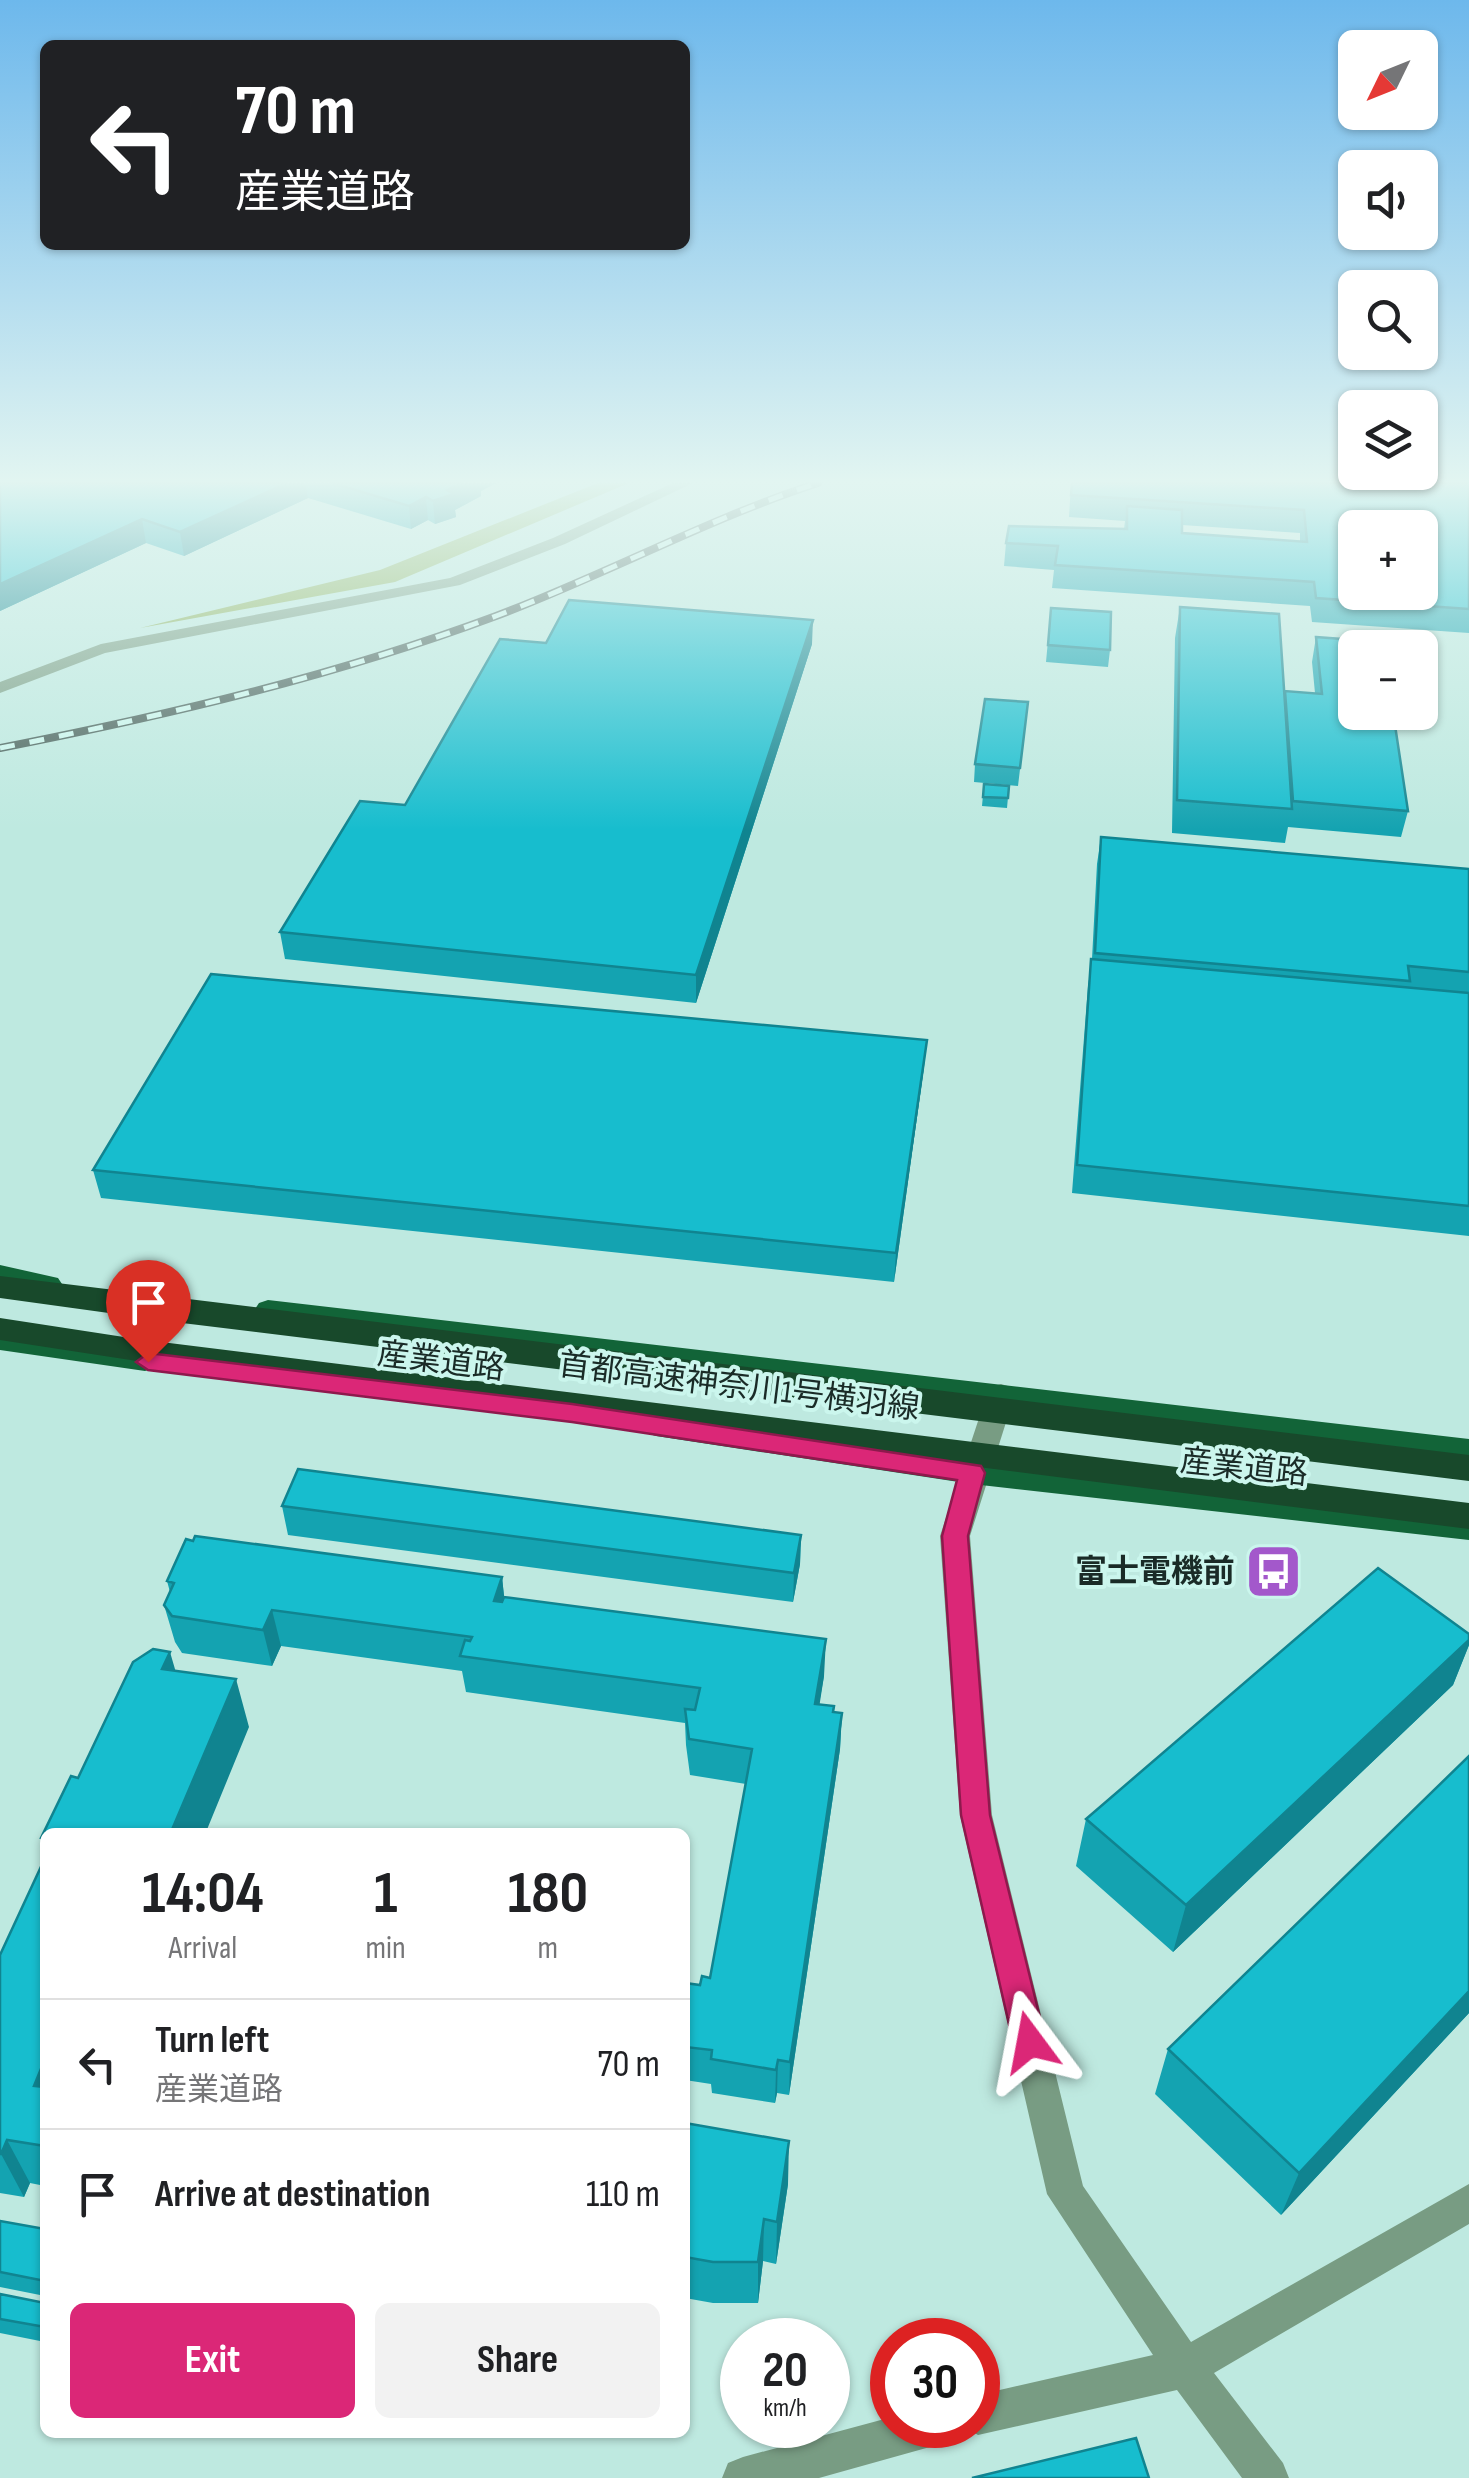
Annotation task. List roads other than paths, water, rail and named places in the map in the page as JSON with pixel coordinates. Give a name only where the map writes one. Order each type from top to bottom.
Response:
[{"type":"highway","name":"首都高速神奈川1号横羽線","points":[[0,1287],[174,1312],[1469,1468]]},
{"type":"highway","name":"首都高速神奈川1号横羽線","points":[[0,1328],[157,1352],[1469,1516]]},
{"type":"main road","name":"産業道路","points":[[0,1274],[34,1282],[1469,1449]]},
{"type":"main road","name":"産業道路","points":[[0,1340],[572,1413],[972,1473],[1469,1529]]},
{"type":"street","points":[[0,688],[101,649],[366,599]]},
{"type":"street","points":[[1000,1394],[955,1536],[976,1815],[1066,2194],[1185,2368],[1268,2478]]},
{"type":"street","points":[[1000,2410],[1185,2368],[1469,2204]]},
{"type":"street","points":[[744,2478],[870,2443]]},
{"type":"railway","points":[[0,748],[251,692],[435,638],[540,599]]},
{"type":"place","name":"富士電機前","points":[[1274,1572]]}]
